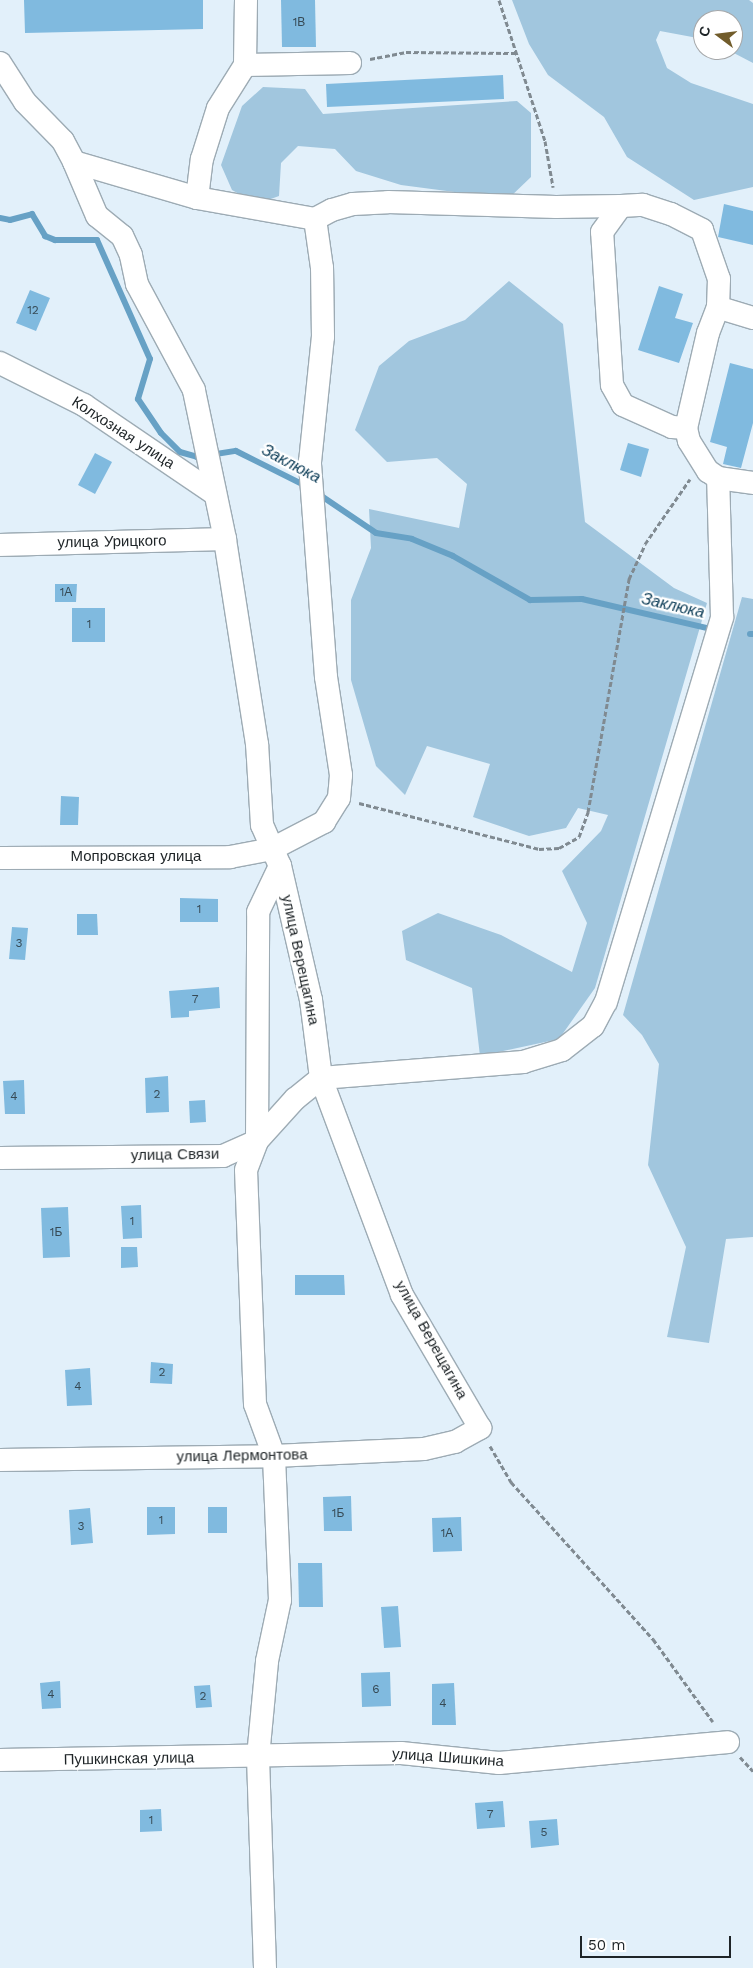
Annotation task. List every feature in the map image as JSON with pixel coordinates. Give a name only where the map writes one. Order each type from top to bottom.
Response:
[{"type":"street","points":[[197,198],[202,159],[218,108],[245,65],[246,0]]},
{"type":"street","name":"улица Верещагина","points":[[0,63],[25,102],[63,141],[97,216],[122,236],[131,255],[137,284],[194,390],[225,539],[257,744],[262,825],[276,858],[311,1000],[321,1078],[402,1295],[480,1428]]},
{"type":"street","points":[[245,65],[350,63]]},
{"type":"street","points":[[74,162],[197,198],[315,220],[332,210],[353,204],[388,202],[556,207],[643,205],[671,214],[702,230],[719,279],[718,307],[708,333],[686,428],[689,441],[708,471],[718,478],[753,483]]},
{"type":"street","points":[[621,206],[602,232],[612,385],[623,405],[629,409],[672,427],[686,428]]},
{"type":"street","points":[[315,220],[322,268],[323,337],[310,462],[316,516],[326,677],[341,775],[339,798]]},
{"type":"street","points":[[718,307],[753,318]]},
{"type":"street","name":"Колхозная улица","points":[[0,363],[84,405],[216,494]]},
{"type":"street","points":[[321,1078],[523,1062],[562,1050],[592,1026],[606,1002],[722,617],[718,478]]},
{"type":"street","name":"улица Урицкого","points":[[0,545],[225,539]]},
{"type":"street","name":"Мопровская улица","points":[[0,858],[276,858],[324,822],[339,798]]},
{"type":"street","points":[[265,1968],[258,1757],[267,1661],[280,1600],[274,1456],[254,1404],[246,1170],[257,1141],[258,912],[276,858]]},
{"type":"street","name":"улица Связи","points":[[0,1158],[222,1156],[257,1141],[296,1099],[321,1078]]},
{"type":"street","name":"улица Лермонтова","points":[[0,1460],[274,1456],[424,1449],[455,1442],[480,1428]]},
{"type":"street","name":"улица Шишкина","points":[[258,1757],[402,1753],[499,1763],[728,1742]]},
{"type":"street","name":"Пушкинская улица","points":[[0,1760],[258,1757]]},
{"type":"path","points":[[499,0],[518,53],[545,141],[556,207]]},
{"type":"path","points":[[350,63],[406,52],[518,53]]},
{"type":"path","points":[[339,798],[539,849],[559,848],[579,837],[588,812],[629,579],[645,544],[702,462]]},
{"type":"path","points":[[480,1428],[511,1482],[653,1639],[728,1742],[753,1771]]},
{"type":"shaded area","points":[[512,0],[749,0],[753,3],[753,63],[743,58],[743,10],[693,10],[693,37],[660,31],[656,40],[667,68],[691,83],[753,104],[753,187],[694,200],[627,157],[604,117],[548,75],[529,44]]},
{"type":"shaded area","points":[[263,87],[305,89],[323,114],[517,101],[531,113],[531,177],[508,199],[401,185],[356,171],[335,149],[298,146],[281,163],[279,196],[268,200],[248,199],[232,190],[221,165],[242,106]]},
{"type":"shaded area","points":[[509,281],[563,324],[585,522],[674,588],[707,603],[595,988],[559,1039],[480,1056],[472,988],[406,960],[402,931],[438,913],[501,935],[572,972],[587,923],[562,871],[601,831],[608,815],[578,808],[566,828],[529,836],[473,817],[490,764],[427,746],[405,795],[376,766],[351,680],[351,600],[371,548],[369,509],[459,528],[467,484],[437,458],[387,462],[355,430],[379,366],[409,341],[465,320]]},
{"type":"shaded area","points":[[742,597],[753,599],[753,1237],[726,1239],[709,1343],[667,1337],[686,1247],[648,1165],[659,1064],[642,1035],[623,1015]]},
{"type":"building","points":[[24,0],[203,0],[203,29],[25,33]]},
{"type":"building","points":[[281,0],[315,0],[316,47],[282,47]]},
{"type":"building","points":[[503,75],[504,99],[327,107],[326,84]]},
{"type":"building","points":[[724,204],[753,211],[753,245],[718,237]]},
{"type":"building","points":[[659,286],[683,294],[675,318],[693,323],[679,363],[638,350]]},
{"type":"building","points":[[30,290],[50,298],[36,331],[16,323]]},
{"type":"building","points":[[730,363],[753,369],[753,423],[741,468],[723,464],[727,447],[710,442]]},
{"type":"building","points":[[628,443],[649,449],[641,477],[620,470]]},
{"type":"building","points":[[95,453],[112,462],[95,494],[78,485]]},
{"type":"building","points":[[55,584],[77,584],[76,602],[55,602]]},
{"type":"building","points":[[72,608],[105,608],[105,642],[72,642]]},
{"type":"building","points":[[61,796],[79,797],[78,825],[60,825]]},
{"type":"building","points":[[180,898],[218,899],[218,922],[180,922]]},
{"type":"building","points":[[77,914],[97,914],[98,935],[77,935]]},
{"type":"building","points":[[12,927],[28,928],[25,960],[9,959]]},
{"type":"building","points":[[219,987],[220,1008],[189,1011],[189,1017],[171,1018],[169,991]]},
{"type":"building","points":[[168,1076],[169,1112],[146,1113],[145,1078]]},
{"type":"building","points":[[24,1080],[25,1114],[5,1114],[3,1081]]},
{"type":"building","points":[[205,1100],[206,1122],[190,1123],[189,1101]]},
{"type":"building","points":[[141,1205],[142,1238],[123,1239],[121,1206]]},
{"type":"building","points":[[68,1207],[70,1257],[43,1258],[41,1208]]},
{"type":"building","points":[[121,1247],[137,1247],[138,1267],[121,1268]]},
{"type":"building","points":[[295,1275],[344,1275],[345,1295],[295,1295]]},
{"type":"building","points":[[151,1362],[173,1364],[172,1384],[150,1383]]},
{"type":"building","points":[[90,1368],[92,1405],[67,1406],[65,1370]]},
{"type":"building","points":[[351,1496],[352,1531],[324,1531],[323,1497]]},
{"type":"building","points":[[147,1507],[175,1507],[175,1534],[147,1535]]},
{"type":"building","points":[[208,1507],[227,1507],[227,1533],[208,1533]]},
{"type":"building","points":[[90,1508],[93,1543],[71,1545],[69,1510]]},
{"type":"building","points":[[461,1517],[462,1551],[433,1552],[432,1518]]},
{"type":"building","points":[[298,1563],[322,1563],[323,1607],[299,1607]]},
{"type":"building","points":[[398,1606],[401,1647],[384,1648],[381,1607]]},
{"type":"building","points":[[390,1672],[391,1706],[362,1707],[361,1673]]},
{"type":"building","points":[[60,1681],[61,1708],[42,1709],[40,1683]]},
{"type":"building","points":[[454,1683],[456,1725],[432,1725],[432,1684]]},
{"type":"building","points":[[210,1685],[212,1707],[196,1708],[194,1686]]},
{"type":"building","points":[[503,1801],[505,1827],[477,1829],[475,1803]]},
{"type":"building","points":[[161,1809],[162,1831],[140,1832],[140,1810]]},
{"type":"building","points":[[557,1819],[559,1845],[531,1848],[529,1821]]},
{"type":"waterway","name":"Заклюка","points":[[0,218],[10,220],[32,214],[45,236],[55,240],[97,240],[150,359],[138,399],[161,433],[180,452],[197,457],[236,451],[306,486]]},
{"type":"waterway","name":"Заклюка","points":[[317,493],[376,533],[412,539],[453,556],[530,600],[582,599],[711,629]]}]
